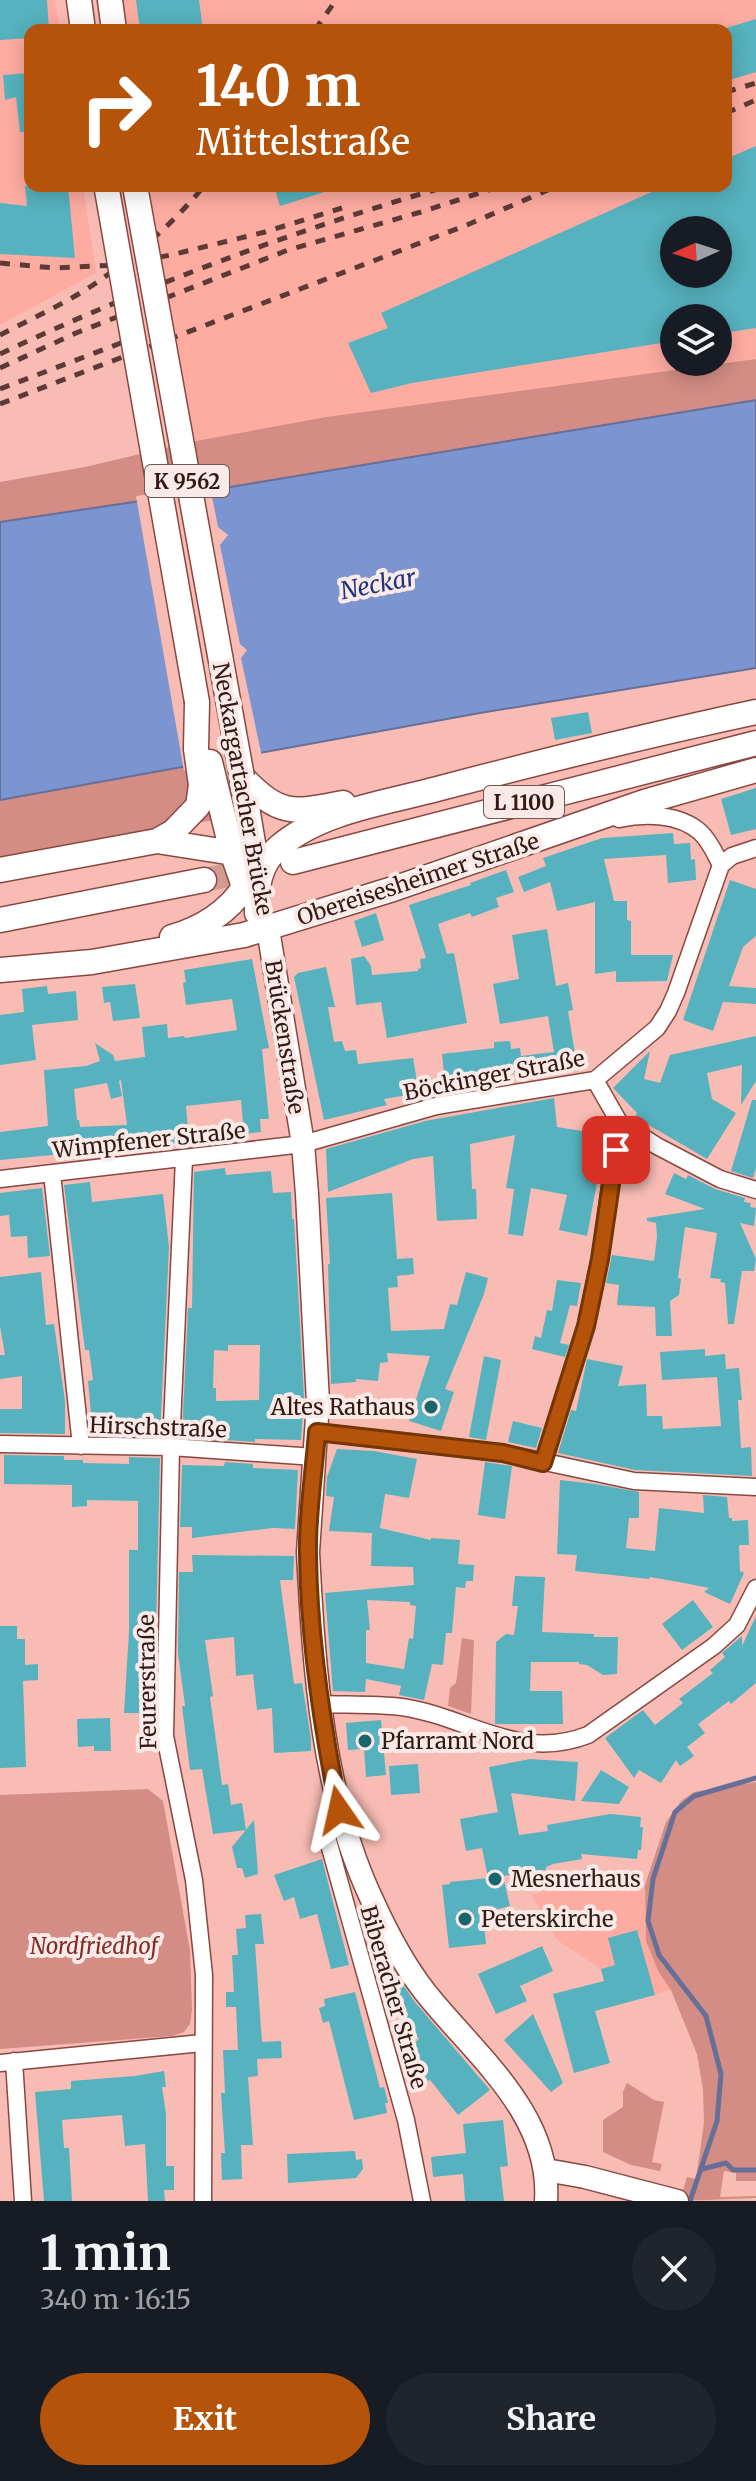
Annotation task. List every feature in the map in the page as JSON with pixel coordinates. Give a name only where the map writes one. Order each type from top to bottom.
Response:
[{"type":"main road","points":[[79,0],[82,24]]},
{"type":"main road","points":[[110,0],[113,24]]},
{"type":"main road","name":"Neckargartacher Brücke","points":[[108,192],[197,702],[208,784],[232,852]]},
{"type":"main road","name":"Neckargartacher Brücke","points":[[136,192],[242,777],[253,874],[262,921]]},
{"type":"main road","points":[[5,970],[176,936],[198,928],[215,918],[276,849],[303,829],[347,813],[498,773],[756,712]]},
{"type":"main road","name":"L 1100","points":[[293,862],[756,743]]},
{"type":"main road","points":[[555,834],[644,802],[756,770]]},
{"type":"main road","points":[[242,777],[258,794],[277,807],[290,809],[316,808],[498,773]]},
{"type":"main road","points":[[157,841],[173,832],[191,815],[208,784]]},
{"type":"main road","name":"Obereisesheimer Straße","points":[[5,970],[92,962],[172,949],[262,921],[393,889],[555,834]]},
{"type":"main road","points":[[0,870],[157,841],[232,852],[253,874]]},
{"type":"main road","points":[[0,920],[204,880]]},
{"type":"main road","name":"Brückenstraße","points":[[262,921],[303,1144]]},
{"type":"main road","name":"K 9562","points":[[303,1144],[317,1358],[317,1432],[308,1552],[312,1630],[339,1810],[372,1901],[393,1942],[423,1989],[529,2121],[546,2170],[546,2201]]},
{"type":"main road","points":[[546,2170],[677,2201]]},
{"type":"street","name":"Obereisesheimer Straße","points":[[555,834],[631,816],[648,815],[685,823],[700,833],[721,865]]},
{"type":"street","points":[[721,865],[732,856],[756,848]]},
{"type":"street","name":"Böckinger Straße","points":[[303,1144],[436,1106],[595,1080],[657,1028],[668,1011],[721,865]]},
{"type":"street","points":[[595,1080],[619,1122],[720,1179],[756,1190]]},
{"type":"street","points":[[543,1463],[586,1326],[600,1259],[619,1122]]},
{"type":"street","name":"Wimpfener Straße","points":[[0,1179],[303,1144]]},
{"type":"street","name":"Feurerstraße","points":[[184,1159],[171,1447],[165,1736],[194,1880],[204,1975],[203,2201]]},
{"type":"street","points":[[52,1173],[81,1446]]},
{"type":"street","points":[[317,1432],[503,1453],[634,1481],[756,1487]]},
{"type":"street","name":"Hirschstraße","points":[[0,1444],[171,1447],[315,1457]]},
{"type":"street","points":[[321,1704],[401,1707],[441,1716],[513,1742],[567,1743],[588,1735],[714,1646],[737,1625],[756,1588]]},
{"type":"street","name":"Biberacher Straße","points":[[339,1810],[328,1819],[327,1837],[406,2120],[422,2201]]},
{"type":"street","points":[[23,2201],[7,2062],[202,2043]]},
{"type":"shaded area","points":[[0,0],[55,0],[59,24],[24,24],[24,192],[84,192],[96,273],[0,325]]},
{"type":"shaded area","points":[[109,0],[756,0],[756,359],[732,362],[732,304],[660,304],[660,372],[326,417],[191,442],[145,192],[732,192],[732,24],[114,24]]},
{"type":"shaded area","points":[[588,1876],[645,1885],[646,1941],[658,1971],[671,1990],[611,2007],[601,1969],[557,1940],[532,1895]]},
{"type":"green space","points":[[756,359],[756,400],[0,522],[0,482],[326,417],[660,372],[660,376],[732,376],[732,362]]},
{"type":"green space","points":[[220,761],[234,816],[0,861],[0,800]]},
{"type":"green space","points":[[462,1638],[474,1640],[471,1714],[448,1706],[450,1688],[456,1683]]},
{"type":"green space","points":[[756,1782],[756,2181],[736,2181],[736,2173],[724,2171],[720,2197],[756,2198],[680,2201],[687,2177],[696,2179],[704,2123],[703,2090],[697,2054],[671,1990],[658,1971],[646,1941],[645,1885],[666,1822],[681,1801],[694,1792]]},
{"type":"green space","name":"Nordfriedhof","points":[[148,1789],[163,1801],[190,1950],[190,2024],[184,2032],[173,2036],[0,2049],[0,1795]]},
{"type":"green space","points":[[627,2083],[654,2100],[664,2102],[652,2162],[662,2164],[660,2171],[631,2165],[603,2152],[603,2120],[623,2107],[623,2092]]},
{"type":"water","name":"Neckar","points":[[756,400],[756,668],[480,713],[0,800],[0,522]]},
{"type":"pier","points":[[210,486],[218,527],[228,535],[220,545],[240,644],[247,650],[241,658],[262,757],[184,771],[136,496]]},
{"type":"building","points":[[0,0],[47,0],[49,24],[24,24],[24,38],[0,40]]},
{"type":"building","points":[[136,0],[199,0],[202,24],[139,24]]},
{"type":"building","points":[[756,19],[756,72],[732,79],[732,26]]},
{"type":"building","points":[[24,73],[24,132],[20,132],[16,97],[5,100],[3,75]]},
{"type":"building","points":[[756,146],[756,328],[732,332],[732,304],[660,304],[660,343],[412,383],[371,393],[348,343],[388,328],[381,313],[652,192],[732,192],[732,156]]},
{"type":"building","points":[[26,192],[69,192],[75,258],[0,254],[0,203],[27,206]]},
{"type":"building","points":[[276,192],[324,192],[280,206]]},
{"type":"building","points":[[588,712],[592,733],[555,740],[551,718]]},
{"type":"building","points":[[756,788],[756,829],[731,835],[721,799]]},
{"type":"building","points":[[673,833],[674,844],[690,843],[696,880],[668,883],[666,855],[604,859],[614,901],[627,901],[627,920],[631,921],[631,955],[673,955],[667,981],[616,982],[616,971],[595,974],[595,902],[557,911],[550,882],[524,892],[518,877],[546,866],[543,858],[602,838]]},
{"type":"building","points":[[506,870],[514,892],[496,898],[499,907],[438,924],[447,954],[454,953],[467,1023],[387,1038],[381,1002],[356,1005],[351,959],[364,956],[371,966],[372,975],[418,971],[421,968],[420,959],[426,958],[409,905]]},
{"type":"building","points":[[730,880],[756,889],[756,936],[743,947],[729,986],[756,988],[756,1004],[723,1002],[713,1031],[683,1020]]},
{"type":"building","points":[[376,913],[384,940],[362,947],[354,921]]},
{"type":"building","points":[[547,929],[556,986],[568,983],[573,1010],[568,1011],[577,1066],[445,1082],[442,1054],[494,1048],[494,1042],[510,1041],[511,1049],[520,1048],[521,1056],[554,1052],[548,1016],[500,1024],[493,984],[519,979],[512,935]]},
{"type":"building","points":[[252,959],[269,1048],[262,1049],[269,1119],[260,1119],[261,1132],[244,1134],[241,1100],[186,1106],[189,1142],[0,1160],[0,1132],[48,1126],[44,1070],[86,1066],[100,1061],[95,1043],[113,1055],[115,1061],[145,1057],[142,1027],[167,1024],[168,1038],[237,1030],[232,999],[186,1005],[184,970]],"holes":[[[121,1080],[127,1125],[80,1127],[74,1089],[107,1083],[111,1099],[122,1096]]]},
{"type":"building","points":[[326,967],[335,1007],[328,1007],[334,1042],[342,1041],[345,1051],[356,1050],[358,1064],[413,1058],[419,1093],[384,1099],[387,1105],[324,1120],[294,977],[298,973]]},
{"type":"building","points":[[135,984],[140,1018],[113,1021],[110,1002],[104,1003],[102,987]]},
{"type":"building","points":[[47,986],[48,994],[76,991],[78,1020],[32,1025],[36,1060],[0,1065],[0,1015],[24,1012],[22,989]]},
{"type":"building","points":[[756,1036],[756,1081],[741,1105],[742,1065],[707,1073],[712,1099],[736,1113],[707,1159],[635,1117],[637,1113],[613,1088],[650,1051],[644,1079],[660,1083],[670,1055]]},
{"type":"building","points":[[554,1098],[557,1127],[606,1135],[587,1236],[559,1230],[567,1195],[531,1188],[523,1236],[508,1234],[514,1189],[506,1188],[515,1135],[470,1144],[477,1219],[437,1221],[433,1156],[413,1159],[328,1192],[326,1149],[425,1121]]},
{"type":"building","points":[[752,1100],[756,1100],[756,1168],[753,1178],[731,1171]]},
{"type":"building","points":[[225,1168],[226,1175],[271,1171],[273,1193],[291,1192],[304,1396],[301,1440],[255,1439],[255,1442],[182,1436],[188,1308],[192,1308],[194,1172]],"holes":[[[228,1345],[260,1345],[259,1400],[216,1401],[216,1388],[213,1388],[214,1350],[228,1351]]]},
{"type":"building","points":[[674,1173],[686,1179],[688,1175],[715,1189],[745,1198],[744,1202],[756,1208],[754,1226],[740,1223],[756,1259],[754,1271],[742,1271],[734,1324],[728,1324],[725,1283],[720,1282],[721,1279],[710,1278],[717,1233],[685,1227],[678,1278],[681,1279],[679,1295],[670,1301],[672,1336],[656,1336],[655,1307],[617,1305],[619,1285],[606,1283],[612,1255],[654,1261],[656,1223],[647,1221],[647,1218],[705,1209],[665,1194]]},
{"type":"building","points":[[90,1182],[92,1202],[163,1194],[169,1247],[160,1436],[93,1435],[88,1381],[93,1380],[89,1350],[85,1350],[64,1185]]},
{"type":"building","points":[[42,1188],[50,1256],[28,1258],[27,1236],[11,1237],[9,1215],[0,1216],[0,1193]]},
{"type":"building","points":[[392,1193],[397,1259],[413,1258],[414,1274],[397,1276],[398,1287],[388,1288],[391,1331],[444,1329],[450,1304],[457,1305],[466,1272],[488,1278],[445,1389],[454,1392],[441,1431],[409,1421],[430,1356],[387,1353],[388,1362],[380,1363],[378,1381],[356,1379],[356,1382],[331,1384],[326,1198]]},
{"type":"building","points":[[41,1272],[46,1325],[54,1324],[65,1401],[65,1434],[0,1433],[0,1409],[22,1409],[22,1376],[0,1379],[0,1355],[5,1355],[0,1326],[0,1277]]},
{"type":"building","points":[[557,1280],[581,1283],[577,1306],[570,1305],[560,1343],[569,1345],[565,1357],[532,1349],[535,1336],[541,1338],[547,1310],[552,1311]]},
{"type":"building","points":[[705,1349],[705,1356],[725,1354],[726,1369],[739,1368],[741,1448],[751,1447],[752,1476],[635,1470],[558,1453],[571,1410],[576,1411],[587,1359],[623,1366],[618,1386],[646,1384],[647,1416],[662,1416],[663,1429],[721,1426],[717,1377],[662,1380],[660,1352]]},
{"type":"building","points":[[484,1356],[501,1360],[486,1440],[469,1437]]},
{"type":"building","points":[[513,1421],[542,1428],[536,1448],[508,1442]]},
{"type":"building","points":[[337,1449],[374,1451],[417,1459],[409,1498],[385,1494],[380,1528],[431,1540],[460,1540],[458,1564],[474,1565],[473,1581],[466,1581],[465,1588],[456,1587],[452,1633],[446,1633],[443,1665],[432,1664],[424,1700],[399,1695],[401,1686],[366,1679],[365,1692],[333,1691],[325,1593],[414,1585],[413,1567],[371,1566],[372,1533],[329,1531],[334,1497],[326,1496],[327,1477]],"holes":[[[367,1600],[410,1602],[410,1605],[416,1606],[413,1639],[409,1638],[404,1669],[366,1663],[366,1630],[370,1630]]]},
{"type":"building","points":[[4,1455],[64,1456],[64,1460],[83,1460],[83,1463],[129,1464],[129,1457],[160,1458],[154,1713],[124,1713],[129,1631],[129,1550],[138,1550],[138,1501],[87,1500],[87,1506],[72,1507],[72,1485],[4,1484]]},
{"type":"building","points":[[225,1462],[253,1464],[253,1468],[298,1470],[295,1529],[273,1528],[192,1538],[192,1527],[180,1527],[182,1465],[224,1466]]},
{"type":"building","points":[[485,1462],[512,1466],[505,1519],[478,1515]]},
{"type":"building","points":[[560,1480],[639,1492],[639,1518],[629,1518],[626,1548],[655,1551],[659,1508],[704,1513],[703,1495],[727,1497],[729,1518],[732,1521],[748,1520],[749,1545],[739,1545],[740,1571],[744,1573],[730,1604],[704,1592],[709,1588],[650,1577],[575,1571],[577,1555],[557,1554]]},
{"type":"building","points":[[192,1555],[294,1556],[293,1580],[280,1580],[294,1684],[302,1683],[311,1751],[274,1753],[272,1708],[257,1710],[253,1674],[236,1676],[234,1637],[205,1640],[222,1785],[228,1784],[231,1805],[242,1803],[246,1830],[213,1834],[202,1769],[190,1770],[178,1653],[179,1572],[193,1572]]},
{"type":"building","points":[[515,1576],[545,1577],[542,1632],[618,1637],[617,1674],[603,1675],[579,1662],[531,1662],[530,1691],[562,1691],[563,1724],[495,1724],[496,1642],[506,1634],[514,1635],[518,1606],[512,1606]]},
{"type":"building","points":[[693,1600],[713,1627],[682,1650],[662,1624]]},
{"type":"building","points":[[756,1616],[756,1683],[731,1704],[729,1701],[698,1724],[705,1733],[687,1747],[694,1756],[680,1766],[676,1760],[661,1783],[639,1770],[634,1778],[605,1738],[643,1710],[655,1725],[683,1703],[679,1699],[713,1673],[710,1670],[725,1657],[722,1653],[742,1636],[742,1646]]},
{"type":"building","points":[[0,1626],[17,1626],[17,1639],[25,1639],[25,1665],[38,1664],[38,1680],[23,1681],[26,1767],[0,1768]]},
{"type":"building","points":[[110,1718],[111,1751],[94,1751],[94,1746],[78,1747],[77,1719]]},
{"type":"building","name":"Pfarramt Nord","points":[[381,1720],[386,1775],[366,1777],[364,1749],[348,1750],[346,1723]]},
{"type":"building","points":[[530,1759],[578,1762],[575,1801],[511,1793],[519,1835],[548,1831],[547,1825],[610,1814],[641,1817],[641,1850],[638,1850],[637,1859],[581,1854],[582,1859],[553,1864],[546,1870],[503,1876],[510,1906],[483,1913],[486,1944],[449,1948],[442,1885],[488,1878],[482,1848],[466,1851],[460,1819],[498,1812],[489,1767]]},
{"type":"building","points":[[418,1764],[420,1793],[391,1795],[389,1766]]},
{"type":"building","points":[[601,1770],[629,1787],[619,1804],[581,1801]]},
{"type":"building","points":[[254,1820],[258,1874],[245,1878],[242,1868],[237,1868],[232,1847]]},
{"type":"building","points":[[322,1859],[349,1965],[331,1969],[317,1914],[300,1919],[294,1897],[284,1901],[274,1875]]},
{"type":"building","points":[[261,1914],[264,1944],[255,1944],[262,2042],[281,2041],[282,2058],[257,2059],[258,2076],[248,2077],[253,2145],[241,2145],[242,2179],[222,2180],[221,2153],[225,2153],[221,2093],[225,2093],[223,2050],[238,2050],[236,2007],[226,2007],[226,1992],[234,1992],[232,1955],[238,1955],[236,1929],[246,1928],[245,1915]]},
{"type":"building","points":[[637,1930],[655,1995],[595,2011],[610,2063],[574,2073],[553,1994],[604,1981],[601,1969],[615,1965],[608,1938]]},
{"type":"building","points":[[542,1946],[553,1971],[520,1986],[527,2001],[496,2014],[478,1974]]},
{"type":"building","points":[[394,1971],[414,2001],[490,2090],[458,2115],[428,2081],[417,2062],[420,2060],[410,2047],[419,2039],[381,1979]]},
{"type":"building","points":[[355,1992],[380,2088],[384,2087],[388,2103],[385,2103],[387,2113],[354,2120],[329,2021],[323,2023],[319,2008],[325,2006],[324,1999]]},
{"type":"building","points":[[533,2014],[563,2083],[551,2092],[504,2040]]},
{"type":"building","points":[[164,2071],[166,2166],[174,2166],[174,2190],[164,2190],[165,2201],[148,2201],[145,2144],[125,2146],[122,2115],[62,2120],[64,2148],[69,2148],[72,2201],[44,2201],[35,2092],[71,2089],[71,2081]]},
{"type":"building","points":[[503,2120],[508,2166],[500,2167],[504,2201],[465,2201],[463,2174],[433,2177],[431,2157],[466,2153],[463,2124]]},
{"type":"building","points":[[355,2151],[356,2160],[362,2159],[363,2169],[356,2178],[288,2183],[287,2154]]},
{"type":"waterway","points":[[690,2201],[717,2121],[721,2074],[706,2016],[659,1955],[648,1921],[653,1879],[675,1812],[694,1796],[756,1778]]},
{"type":"waterway","points":[[702,2169],[726,2163],[733,2170],[756,2170]]},
{"type":"tunnel","points":[[204,880],[259,869]]},
{"type":"railway","points":[[319,24],[336,0]]},
{"type":"railway","points":[[732,90],[756,83]]},
{"type":"railway","points":[[732,110],[756,100]]},
{"type":"railway","points":[[0,335],[71,299],[108,275],[166,227],[199,192]]},
{"type":"railway","points":[[0,354],[109,305],[221,261],[428,192]]},
{"type":"railway","points":[[0,368],[76,333],[288,250],[483,192]]},
{"type":"railway","points":[[0,404],[467,225],[543,192]]},
{"type":"railway","points":[[0,263],[54,268],[118,265],[265,232],[342,208]]},
{"type":"railway","points":[[0,389],[155,330]]},
{"type":"place","name":"Altes Rathaus","points":[[431,1407]]},
{"type":"place","name":"Pfarramt Nord","points":[[365,1741]]},
{"type":"place","name":"Mesnerhaus","points":[[495,1879]]},
{"type":"place","name":"Peterskirche","points":[[465,1919]]},
{"type":"route","points":[[339,1810],[312,1630],[308,1552],[317,1432],[503,1453],[543,1463],[586,1326],[600,1259],[616,1150]]}]
